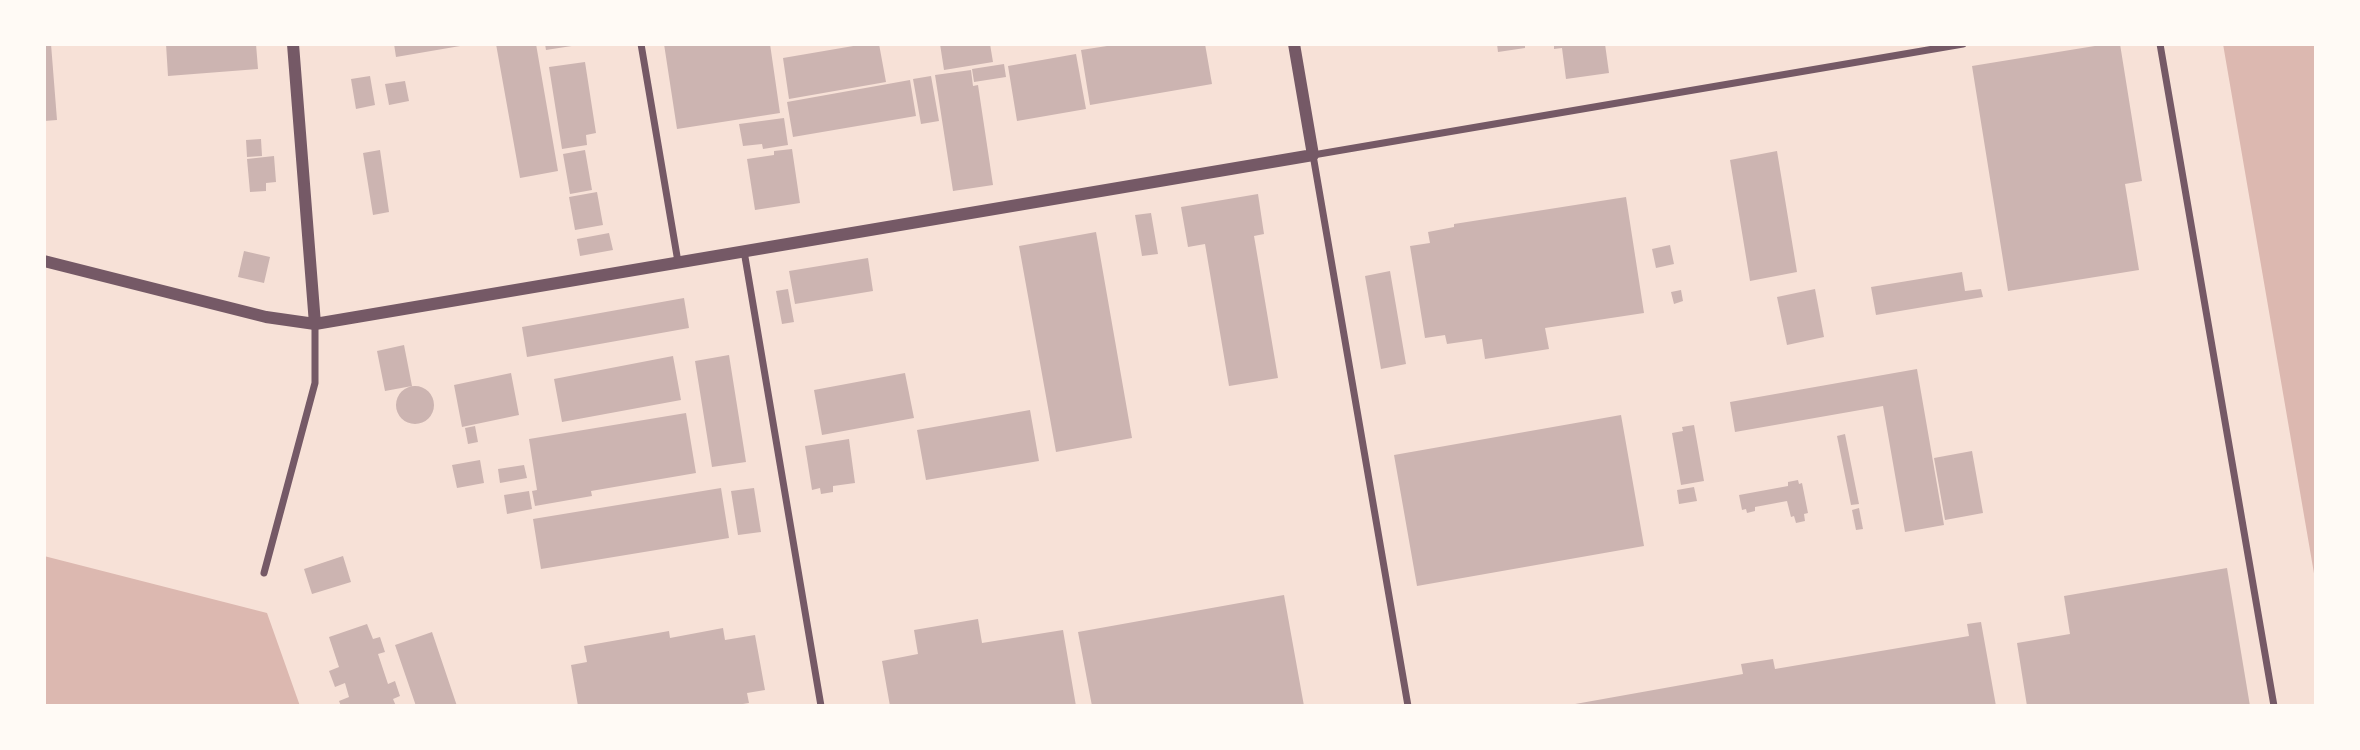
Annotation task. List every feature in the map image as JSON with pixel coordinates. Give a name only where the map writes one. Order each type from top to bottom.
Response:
[{"type":"street","points":[[264,573],[315,383],[315,324],[293,44]]},
{"type":"street","points":[[640,44],[678,262]]},
{"type":"street","points":[[1294,44],[1408,706]]},
{"type":"street","points":[[44,261],[266,317],[315,324],[1963,44]]},
{"type":"street","points":[[2160,44],[2274,706]]},
{"type":"street","points":[[744,251],[821,706]]},
{"type":"shaded area","points":[[2223,44],[2316,44],[2316,585]]},
{"type":"shaded area","points":[[44,556],[267,613],[300,706],[44,706]]},
{"type":"building","points":[[44,44],[51,44],[57,120],[44,121]]},
{"type":"building","points":[[166,44],[256,44],[258,69],[168,76]]},
{"type":"building","points":[[394,44],[466,44],[466,45],[396,57]]},
{"type":"building","points":[[496,44],[536,44],[558,171],[520,178]]},
{"type":"building","points":[[545,44],[578,44],[578,45],[546,50]]},
{"type":"building","points":[[664,44],[770,44],[780,113],[677,129]]},
{"type":"building","points":[[879,44],[886,82],[789,99],[783,58]]},
{"type":"building","points":[[940,44],[990,44],[993,62],[944,70]]},
{"type":"building","points":[[1120,44],[1205,44],[1212,84],[1090,105],[1081,50]]},
{"type":"building","points":[[1497,44],[1525,44],[1525,48],[1498,52]]},
{"type":"building","points":[[1554,44],[1605,44],[1609,73],[1566,79],[1562,48],[1554,49]]},
{"type":"building","points":[[2120,44],[2142,181],[2125,184],[2139,270],[2008,291],[1972,66]]},
{"type":"building","points":[[1076,54],[1086,109],[1017,121],[1008,66]]},
{"type":"building","points":[[585,62],[596,133],[586,135],[587,145],[562,149],[549,67]]},
{"type":"building","points":[[1004,64],[1006,77],[974,82],[972,69]]},
{"type":"building","points":[[971,70],[973,86],[978,85],[993,185],[953,191],[935,75]]},
{"type":"building","points":[[370,76],[375,105],[356,109],[351,79]]},
{"type":"building","points":[[931,76],[939,121],[921,124],[913,79]]},
{"type":"building","points":[[910,80],[916,116],[793,137],[787,102]]},
{"type":"building","points":[[405,81],[409,101],[389,105],[385,84]]},
{"type":"building","points":[[784,118],[788,145],[763,149],[762,144],[743,146],[739,124]]},
{"type":"building","points":[[261,139],[262,156],[247,157],[246,140]]},
{"type":"building","points":[[792,149],[800,203],[755,210],[747,159]]},
{"type":"building","points":[[380,150],[389,212],[373,215],[363,153]]},
{"type":"building","points":[[585,150],[592,190],[570,194],[563,154]]},
{"type":"building","points":[[1777,151],[1797,272],[1750,281],[1730,160]]},
{"type":"building","points":[[274,156],[276,182],[266,183],[266,191],[250,192],[247,159]]},
{"type":"building","points":[[597,192],[603,225],[575,230],[569,197]]},
{"type":"building","points":[[1258,194],[1264,234],[1254,236],[1278,378],[1229,386],[1205,244],[1188,247],[1181,207]]},
{"type":"building","points":[[1626,197],[1644,313],[1545,328],[1549,349],[1485,359],[1482,339],[1447,344],[1445,335],[1425,338],[1410,246],[1430,243],[1428,232],[1454,227],[1454,224]]},
{"type":"building","points":[[1151,213],[1158,254],[1142,256],[1135,215]]},
{"type":"building","points":[[1096,232],[1132,438],[1056,452],[1019,246]]},
{"type":"building","points":[[609,233],[613,250],[580,256],[577,239]]},
{"type":"building","points":[[1670,245],[1674,264],[1656,268],[1652,249]]},
{"type":"building","points":[[244,251],[270,257],[264,283],[238,277]]},
{"type":"building","points":[[868,258],[873,291],[795,304],[789,271]]},
{"type":"building","points":[[1390,271],[1406,364],[1381,369],[1365,276]]},
{"type":"building","points":[[1962,272],[1965,291],[1981,289],[1983,297],[1876,315],[1871,287]]},
{"type":"building","points":[[788,289],[794,322],[782,324],[776,291]]},
{"type":"building","points":[[1815,289],[1824,337],[1787,345],[1777,297]]},
{"type":"building","points":[[1681,290],[1683,301],[1674,304],[1671,292]]},
{"type":"building","points":[[684,298],[689,328],[527,357],[522,327]]},
{"type":"building","points":[[404,345],[412,386],[385,391],[377,351]]},
{"type":"building","points":[[729,355],[746,462],[712,467],[695,361]]},
{"type":"building","points":[[673,356],[681,400],[562,422],[554,379]]},
{"type":"building","points":[[1917,369],[1944,525],[1905,532],[1883,406],[1735,432],[1730,402]]},
{"type":"building","points":[[511,373],[519,415],[462,427],[454,385]]},
{"type":"building","points":[[905,373],[914,418],[822,435],[814,390]]},
{"type":"building","points":[[415,386],[428,392],[434,405],[428,418],[415,424],[402,418],[396,405],[402,392]]},
{"type":"building","points":[[1030,410],[1039,461],[926,480],[917,430]]},
{"type":"building","points":[[686,413],[696,473],[591,491],[592,496],[535,506],[532,491],[537,490],[529,439]]},
{"type":"building","points":[[1621,415],[1644,546],[1417,586],[1394,455]]},
{"type":"building","points":[[1694,425],[1704,481],[1681,485],[1672,433],[1683,431],[1682,427]]},
{"type":"building","points":[[475,426],[478,442],[468,444],[465,428]]},
{"type":"building","points":[[1845,434],[1859,504],[1851,505],[1837,436]]},
{"type":"building","points":[[849,439],[855,483],[833,486],[833,492],[821,494],[820,488],[812,490],[805,446]]},
{"type":"building","points":[[1972,451],[1983,513],[1945,520],[1934,458]]},
{"type":"building","points":[[480,460],[484,483],[457,488],[452,465]]},
{"type":"building","points":[[524,465],[527,478],[500,483],[498,469]]},
{"type":"building","points":[[1798,480],[1799,484],[1802,483],[1808,513],[1804,514],[1805,521],[1796,523],[1794,516],[1791,517],[1787,501],[1755,507],[1755,511],[1747,513],[1746,509],[1742,510],[1739,495],[1788,486],[1788,482]]},
{"type":"building","points":[[1694,487],[1697,501],[1679,504],[1677,490]]},
{"type":"building","points":[[721,488],[729,538],[541,569],[533,519]]},
{"type":"building","points":[[754,488],[761,532],[738,535],[731,491]]},
{"type":"building","points":[[529,491],[532,509],[507,514],[504,495]]},
{"type":"building","points":[[1859,508],[1863,529],[1856,530],[1852,510]]},
{"type":"building","points":[[343,556],[351,582],[312,594],[304,569]]},
{"type":"building","points":[[2227,568],[2250,706],[2027,706],[2017,643],[2070,634],[2064,596]]},
{"type":"building","points":[[1284,595],[1304,706],[1092,706],[1078,632]]},
{"type":"building","points":[[978,619],[982,643],[1063,630],[1076,706],[890,706],[882,661],[918,654],[914,630]]},
{"type":"building","points":[[1981,622],[1996,706],[1564,706],[1743,674],[1741,664],[1773,659],[1775,669],[1969,636],[1967,624]]},
{"type":"building","points":[[367,624],[373,639],[380,637],[385,652],[378,654],[388,684],[395,681],[400,696],[393,699],[396,706],[341,706],[339,701],[349,697],[345,683],[335,687],[329,671],[339,667],[329,637]]},
{"type":"building","points":[[723,628],[725,640],[755,635],[765,690],[747,693],[749,703],[731,706],[578,706],[571,665],[587,662],[584,646],[669,631],[670,638]]},
{"type":"building","points":[[432,632],[457,706],[416,706],[395,645]]}]
